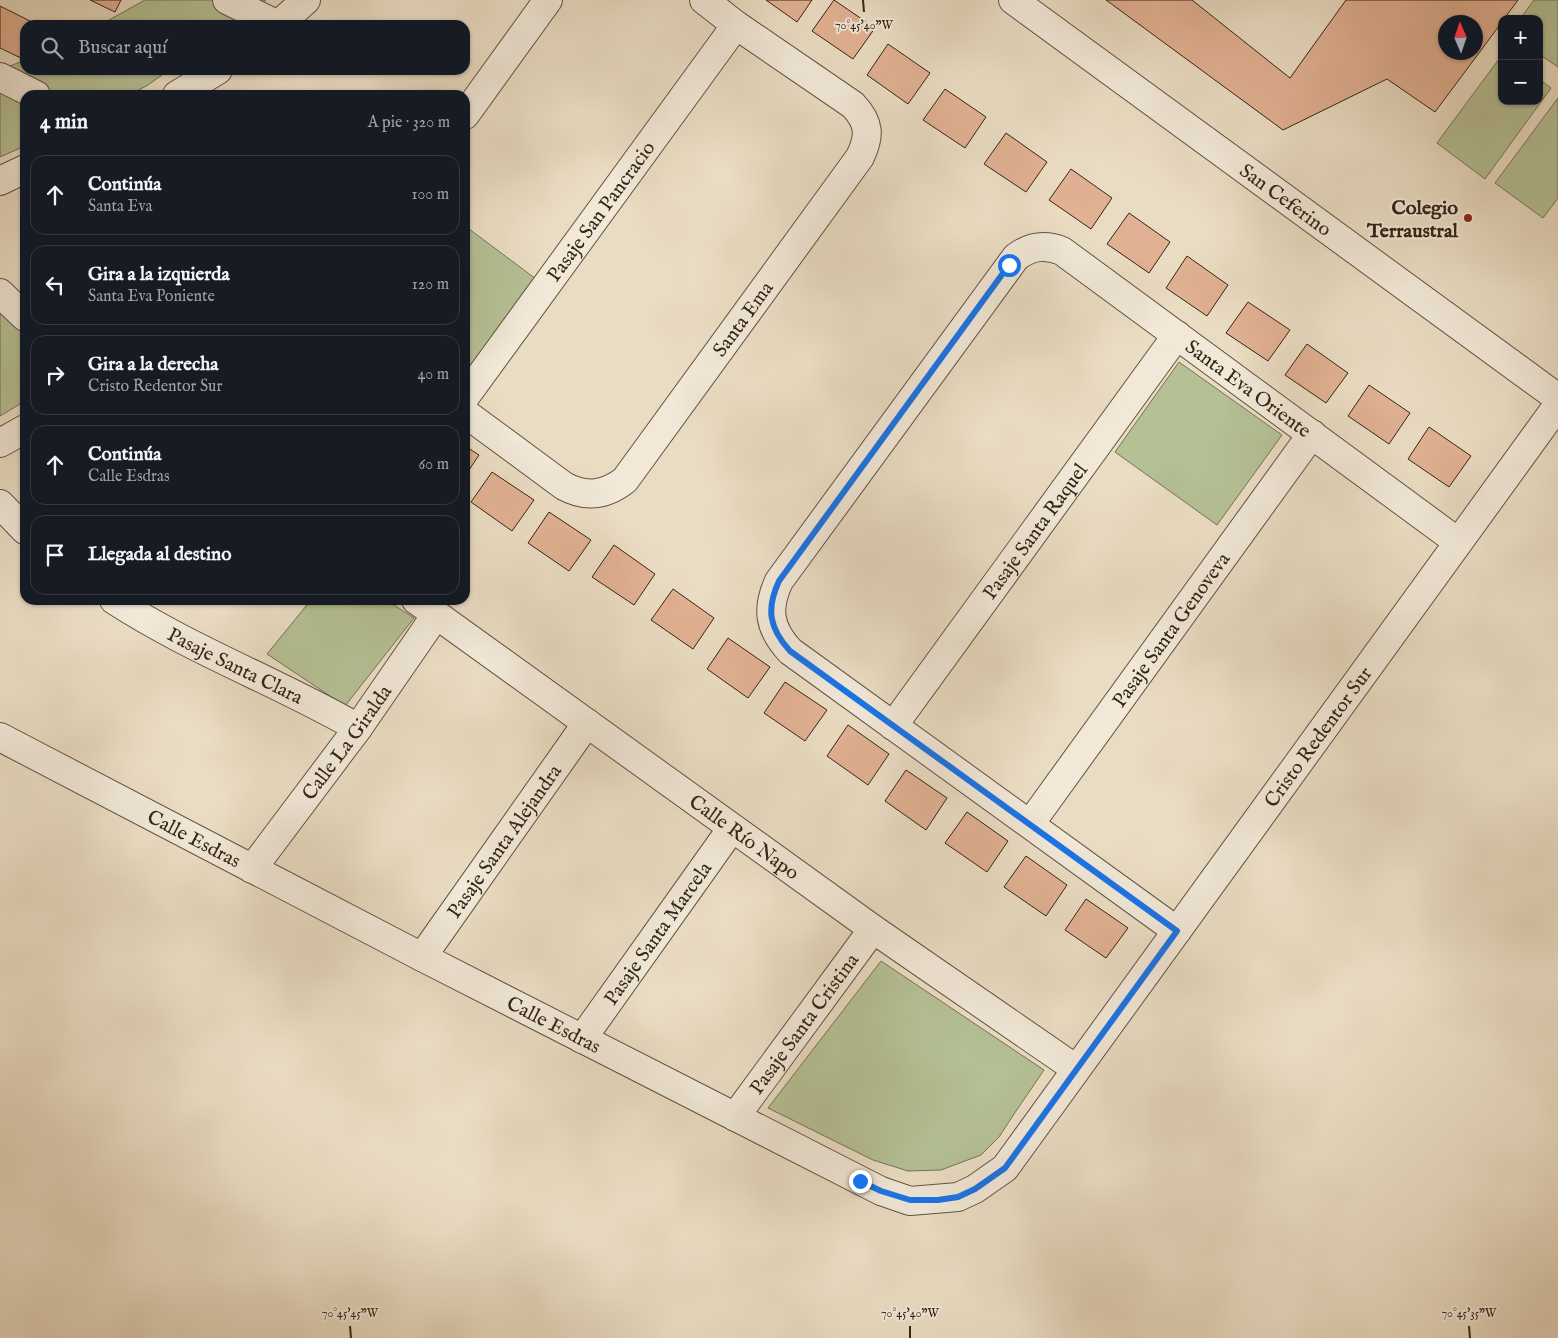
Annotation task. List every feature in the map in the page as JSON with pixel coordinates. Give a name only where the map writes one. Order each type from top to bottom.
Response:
[{"type":"street","points":[[227,0],[268,20]]},
{"type":"street","points":[[284,20],[306,0]]},
{"type":"street","points":[[470,108],[548,0]]},
{"type":"street","points":[[704,0],[736,25]]},
{"type":"street","name":"San Ceferino","points":[[1013,0],[1558,398]]},
{"type":"street","name":"Santa Ema","points":[[470,417],[573,491],[594,494],[616,487],[625,480],[860,157],[867,136],[867,125],[853,105],[736,25]]},
{"type":"street","name":"Pasaje San Pancracio","points":[[470,390],[736,25]]},
{"type":"street","points":[[186,90],[210,75]]},
{"type":"street","points":[[0,77],[26,90]]},
{"type":"street","points":[[0,181],[20,171]]},
{"type":"street","name":"Santa Eva Oriente","points":[[893,726],[790,651],[775,632],[771,606],[774,593],[779,581],[1009,265],[1020,254],[1034,247],[1053,247],[1062,251],[1458,542]]},
{"type":"street","points":[[0,293],[20,312]]},
{"type":"street","name":"Pasaje Santa Raquel","points":[[893,726],[1177,335]]},
{"type":"street","name":"Cristo Redentor Sur","points":[[1076,1069],[1558,405]]},
{"type":"street","points":[[0,443],[20,432]]},
{"type":"street","name":"Pasaje Santa Genoveva","points":[[1030,824],[1312,434]]},
{"type":"street","points":[[0,504],[20,525]]},
{"type":"street","name":"Pasaje Santa Clara","points":[[122,605],[152,623],[300,696],[358,728]]},
{"type":"street","name":"Calle La Giralda","points":[[252,869],[358,728],[426,607]]},
{"type":"street","name":"Calle Río Napo","points":[[426,607],[873,929],[1076,1069]]},
{"type":"street","name":"Pasaje Santa Alejandra","points":[[422,957],[587,723]]},
{"type":"street","points":[[893,726],[1177,931]]},
{"type":"street","name":"Calle Esdras","points":[[0,738],[735,1117],[881,1191],[910,1200],[958,1197],[975,1189],[1005,1168],[1076,1069]]},
{"type":"street","name":"Pasaje Santa Marcela","points":[[582,1039],[732,828]]},
{"type":"street","name":"Pasaje Santa Cristina","points":[[735,1117],[873,929]]},
{"type":"green space","points":[[145,0],[266,0],[238,20],[109,20]]},
{"type":"green space","points":[[1534,0],[1558,0],[1558,67],[1543,57],[1543,15],[1523,15]]},
{"type":"green space","points":[[1498,60],[1498,105],[1539,105],[1485,179],[1437,143]]},
{"type":"green space","points":[[20,62],[20,75],[162,75],[138,90],[20,90],[20,148],[0,157],[0,70]]},
{"type":"green space","points":[[1543,82],[1551,88],[1543,99]]},
{"type":"green space","points":[[1558,98],[1558,198],[1543,218],[1495,183]]},
{"type":"green space","points":[[470,230],[536,279],[470,366]]},
{"type":"green space","points":[[0,309],[20,327],[20,404],[0,416]]},
{"type":"green space","points":[[1179,362],[1282,435],[1217,525],[1115,452]]},
{"type":"green space","points":[[307,605],[394,605],[414,618],[345,706],[267,654]]},
{"type":"green space","points":[[881,961],[1044,1070],[999,1137],[981,1155],[941,1170],[908,1171],[873,1160],[768,1108]]},
{"type":"building","points":[[90,0],[121,0],[115,12]]},
{"type":"building","points":[[766,0],[812,0],[797,22]]},
{"type":"building","points":[[834,0],[875,28],[853,59],[812,31]]},
{"type":"building","points":[[1106,0],[1192,0],[1290,78],[1346,0],[1518,0],[1507,15],[1498,15],[1498,27],[1483,48],[1483,15],[1438,15],[1438,60],[1474,60],[1435,112],[1387,79],[1283,130]]},
{"type":"building","points":[[0,6],[28,20],[20,20],[20,58],[0,48]]},
{"type":"building","points":[[888,44],[930,73],[908,104],[867,75]]},
{"type":"building","points":[[945,89],[986,117],[965,148],[923,120]]},
{"type":"building","points":[[1006,133],[1047,162],[1026,192],[984,164]]},
{"type":"building","points":[[1071,169],[1112,198],[1091,229],[1049,200]]},
{"type":"building","points":[[1129,213],[1170,242],[1149,273],[1107,244]]},
{"type":"building","points":[[1187,256],[1228,285],[1207,316],[1166,288]]},
{"type":"building","points":[[1248,302],[1290,330],[1268,361],[1226,333]]},
{"type":"building","points":[[1307,344],[1348,373],[1326,403],[1285,375]]},
{"type":"building","points":[[1369,385],[1410,413],[1389,444],[1348,416]]},
{"type":"building","points":[[1429,427],[1471,456],[1449,487],[1408,459]]},
{"type":"building","points":[[470,449],[479,455],[470,468]]},
{"type":"building","points":[[492,472],[534,500],[512,531],[471,502]]},
{"type":"building","points":[[549,512],[591,540],[569,571],[528,543]]},
{"type":"building","points":[[614,545],[655,574],[634,605],[592,577]]},
{"type":"building","points":[[673,589],[714,618],[693,649],[651,620]]},
{"type":"building","points":[[728,638],[770,667],[748,698],[707,669]]},
{"type":"building","points":[[785,682],[827,710],[805,741],[764,713]]},
{"type":"building","points":[[848,725],[889,754],[868,785],[827,756]]},
{"type":"building","points":[[906,770],[947,798],[926,830],[885,801]]},
{"type":"building","points":[[967,812],[1008,841],[987,872],[945,843]]},
{"type":"building","points":[[1026,856],[1067,885],[1046,916],[1004,887]]},
{"type":"building","points":[[1086,899],[1128,928],[1106,958],[1065,930]]},
{"type":"place","name":"Colegio Terraustral","points":[[1468,218]]},
{"type":"route","points":[[860,1181],[881,1191],[910,1200],[938,1200],[958,1197],[975,1189],[1005,1168],[1177,931],[790,651],[775,632],[771,606],[779,581],[1009,265]]}]
